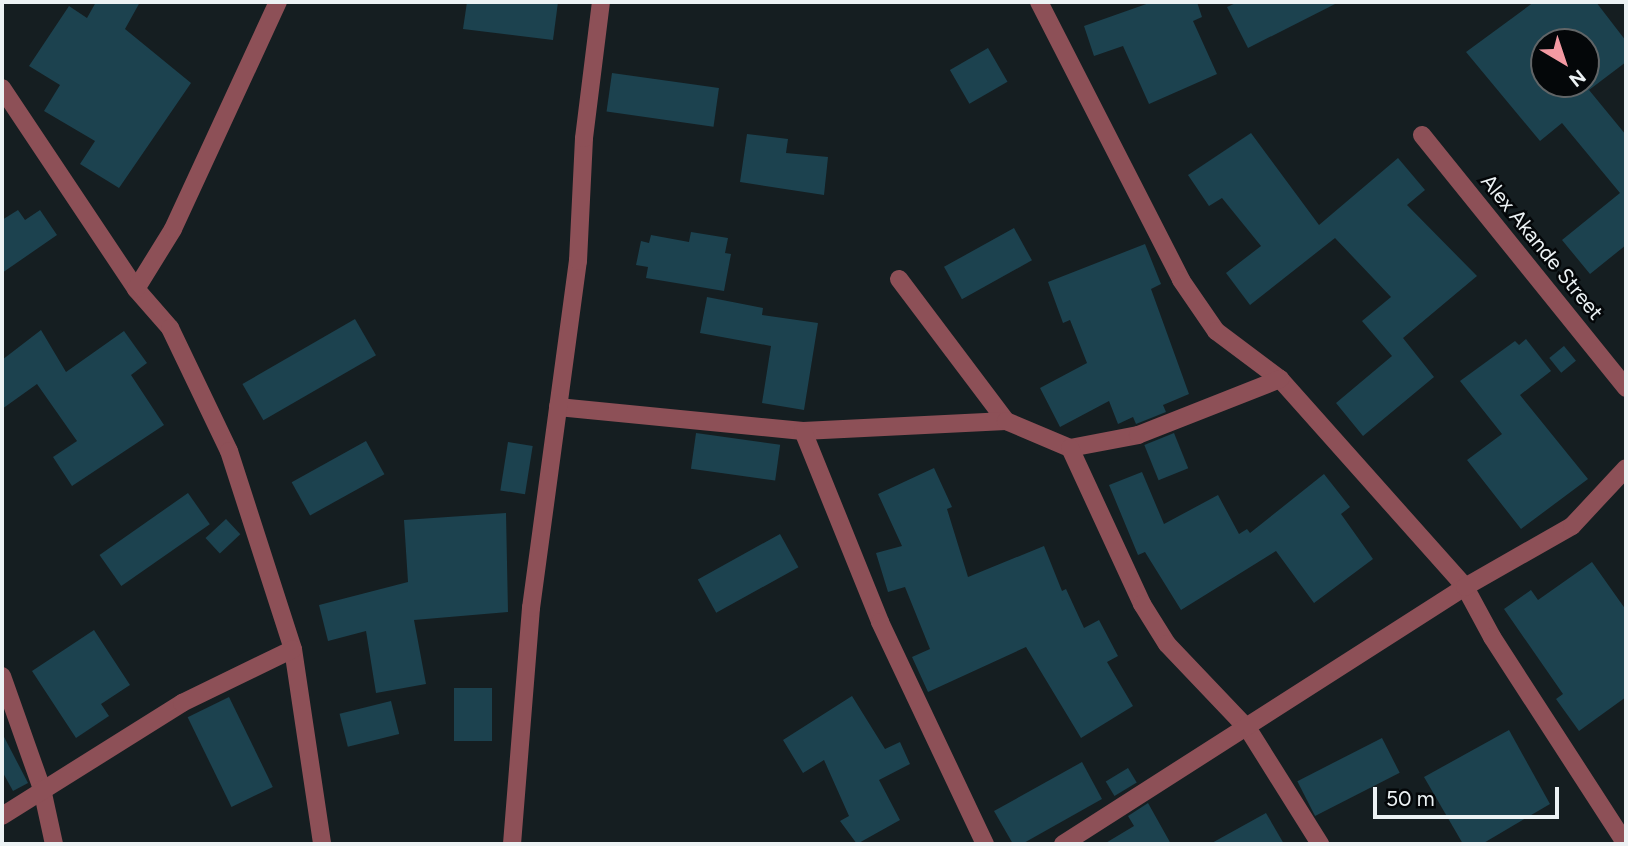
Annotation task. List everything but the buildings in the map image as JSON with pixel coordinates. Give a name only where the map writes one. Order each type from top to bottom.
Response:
[{"type":"street","points":[[136,289],[173,229],[278,2]]},
{"type":"street","points":[[512,844],[531,608],[578,261],[584,138],[601,2]]},
{"type":"street","points":[[1040,2],[1181,280],[1216,331],[1280,379],[1465,587],[1492,637],[1626,844]]},
{"type":"street","points":[[2,88],[8,115],[136,289],[170,328],[229,451],[293,649],[323,844]]},
{"type":"street","name":"Alex Akande Street","points":[[1422,135],[1626,388]]},
{"type":"street","points":[[898,279],[1006,421]]},
{"type":"street","points":[[558,407],[803,431],[1006,421],[1070,448],[1138,435],[1280,379]]},
{"type":"street","points":[[803,431],[880,622],[985,844]]},
{"type":"street","points":[[1070,448],[1143,604],[1167,644],[1248,729],[1320,844]]},
{"type":"street","points":[[1063,844],[1248,729],[1465,587],[1572,526],[1626,468]]},
{"type":"street","points":[[2,816],[182,703],[293,649]]},
{"type":"street","points":[[2,676],[43,789],[54,844]]}]
